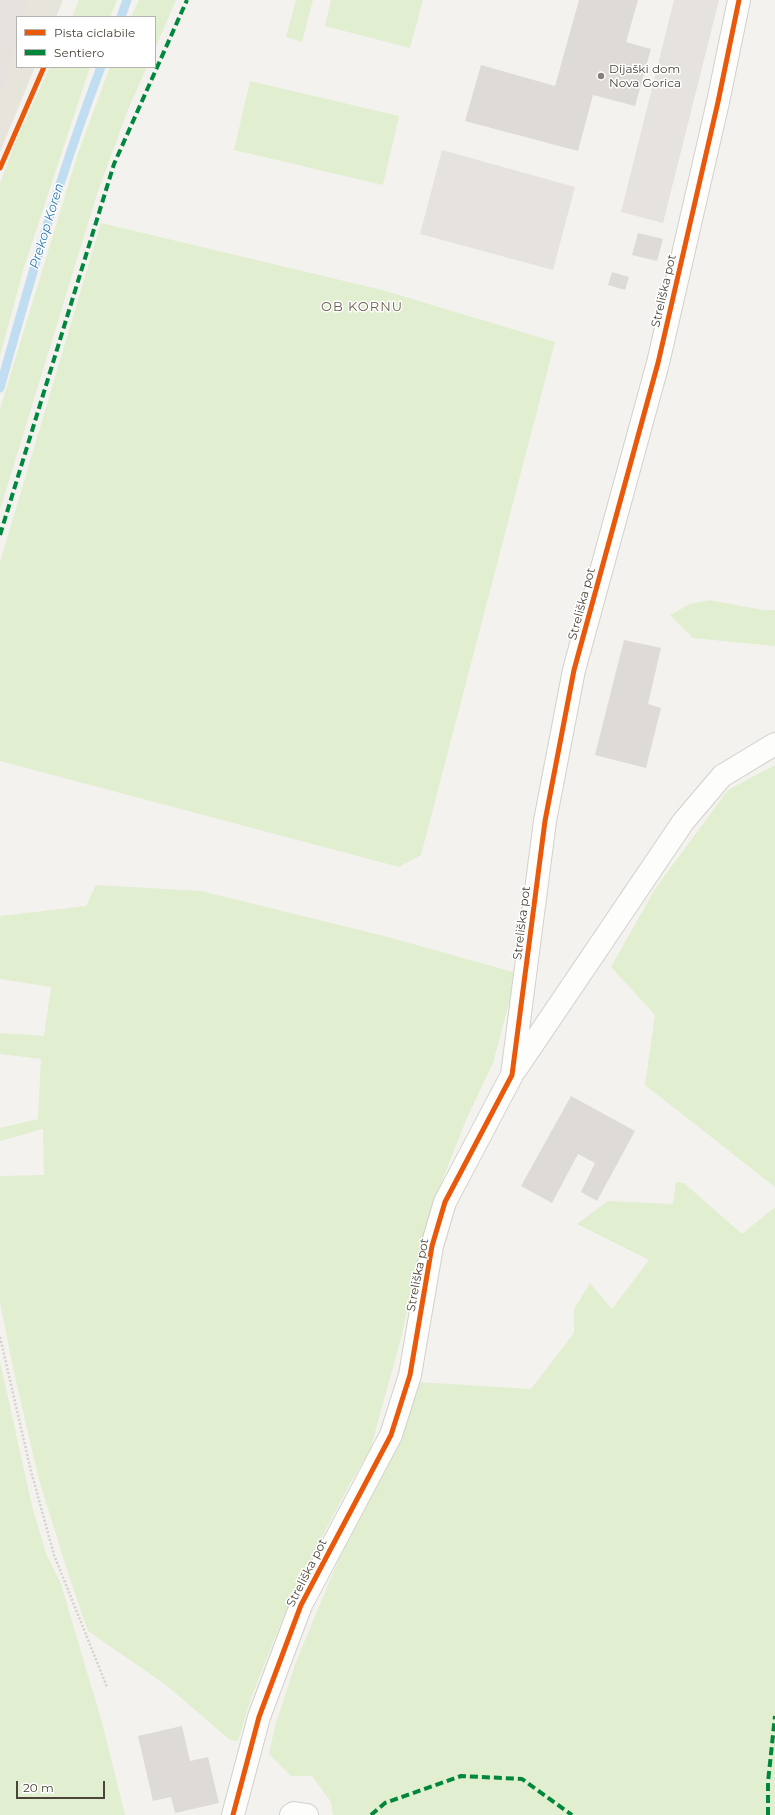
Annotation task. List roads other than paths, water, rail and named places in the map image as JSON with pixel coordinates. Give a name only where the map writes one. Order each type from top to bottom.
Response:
[{"type":"street","name":"Streliška pot","points":[[234,1815],[259,1717],[301,1605],[391,1435],[410,1374],[432,1246],[445,1202],[512,1075],[545,821],[574,670],[658,363],[718,102],[739,0]]},
{"type":"street","points":[[512,1075],[682,822],[722,776],[775,744]]},
{"type":"street","points":[[291,1815],[294,1813],[307,1815]]},
{"type":"waterway","name":"Prekop Koren","points":[[121,16],[127,0]]},
{"type":"waterway","name":"Prekop Koren","points":[[0,388],[59,186],[101,68]]},
{"type":"place","name":"Dijaški dom Nova Gorica","points":[[601,76]]},
{"type":"district","name":"OB KORNU","points":[[362,307]]}]
